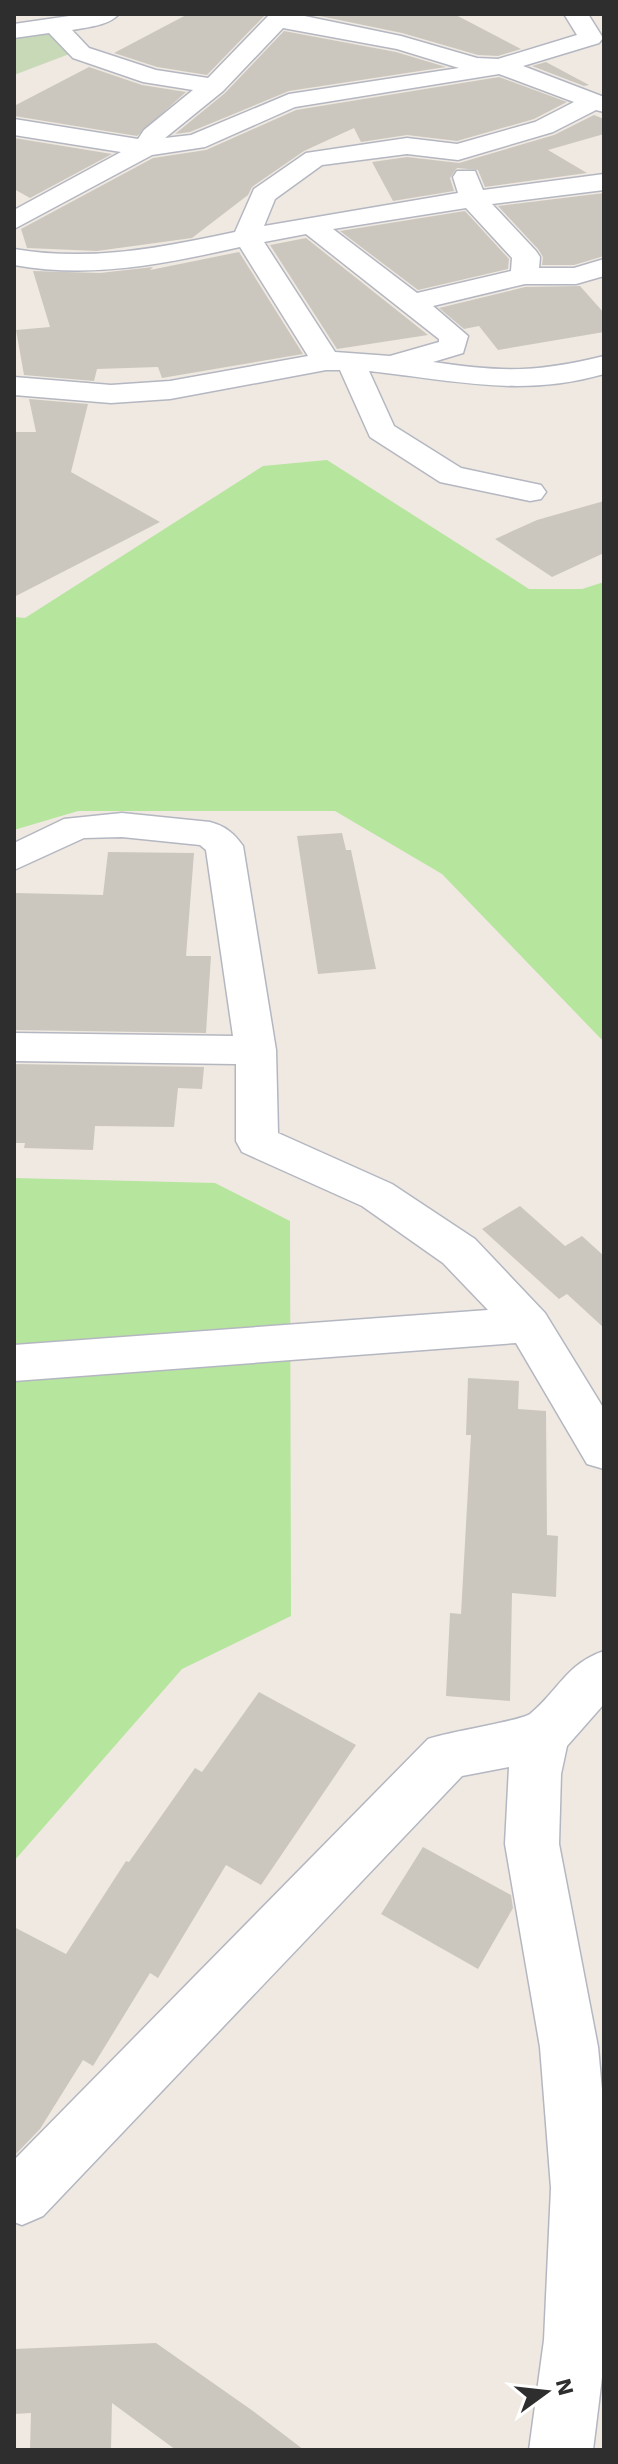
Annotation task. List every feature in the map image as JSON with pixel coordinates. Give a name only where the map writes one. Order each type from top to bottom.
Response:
[{"type":"street","points":[[14,31],[90,20],[107,14]]},
{"type":"street","points":[[14,127],[146,148],[196,142],[289,101],[483,71],[591,38],[576,14]]},
{"type":"street","points":[[14,221],[146,148],[153,135],[214,86],[281,17],[401,43],[476,65],[500,66],[598,104]]},
{"type":"street","points":[[54,25],[81,53],[152,77],[214,86]]},
{"type":"street","points":[[247,236],[263,195],[315,158],[407,146],[458,152],[544,127],[598,104]]},
{"type":"street","points":[[458,152],[472,198],[526,257],[525,276]]},
{"type":"street","points":[[14,257],[86,264],[131,259],[310,224],[472,198],[604,182]]},
{"type":"street","points":[[310,224],[454,336],[453,347],[395,363]]},
{"type":"street","points":[[247,236],[338,361],[381,431],[451,475],[530,492]]},
{"type":"street","points":[[411,303],[525,276],[576,276],[604,267]]},
{"type":"street","points":[[14,386],[111,394],[155,391],[338,361],[395,363],[475,379],[533,382],[604,365]]},
{"type":"street","points":[[14,858],[77,827],[122,825],[210,834],[224,846],[256,1050],[257,1141],[377,1195],[459,1251],[529,1325],[604,1450]]},
{"type":"street","points":[[14,1047],[256,1050]]},
{"type":"street","points":[[14,1363],[529,1325]]},
{"type":"street","points":[[22,2195],[447,1756],[543,1736],[599,1686]]},
{"type":"street","points":[[543,1736],[534,1774],[532,1844],[569,2047],[581,2188],[575,2340],[561,2450]]},
{"type":"green space","points":[[47,29],[72,53],[14,75],[14,34]]},
{"type":"green space","points":[[327,460],[529,589],[582,589],[604,582],[604,1042],[442,874],[335,811],[78,811],[14,830],[14,617],[25,618],[263,466]]},
{"type":"green space","points":[[14,1178],[215,1183],[290,1221],[291,1616],[182,1669],[14,1861]]},
{"type":"building","points":[[188,14],[266,14],[207,75],[157,67],[114,53]]},
{"type":"building","points":[[310,14],[454,14],[521,49],[498,56],[478,55],[402,33]]},
{"type":"building","points":[[284,31],[396,52],[446,67],[289,91],[190,132],[175,134],[225,93]]},
{"type":"building","points":[[546,62],[589,85],[584,86],[532,66]]},
{"type":"building","points":[[89,67],[142,85],[186,92],[137,136],[14,116],[14,106]]},
{"type":"building","points":[[499,77],[567,102],[534,119],[457,141],[407,135],[361,142],[354,128],[304,151],[252,187],[248,195],[192,238],[97,251],[27,248],[21,229],[153,158],[206,150],[296,110]]},
{"type":"building","points":[[594,115],[604,119],[604,134],[548,150],[587,173],[485,187],[478,170],[457,168],[450,178],[454,191],[393,201],[372,162],[407,157],[459,163],[554,135]]},
{"type":"building","points":[[14,138],[112,154],[30,198],[14,189]]},
{"type":"building","points":[[604,193],[604,256],[574,265],[542,265],[543,257],[538,249],[498,206]]},
{"type":"building","points":[[465,211],[509,259],[508,269],[418,290],[340,231]]},
{"type":"building","points":[[306,238],[428,335],[337,349],[270,245]]},
{"type":"building","points":[[239,252],[303,354],[162,378],[158,367],[97,369],[94,381],[24,375],[16,330],[50,327],[33,271],[100,273],[153,267],[150,270]]},
{"type":"building","points":[[580,286],[604,313],[604,332],[498,350],[479,326],[464,329],[439,308],[525,287]]},
{"type":"building","points":[[29,399],[88,404],[71,472],[160,522],[14,597],[14,432],[36,432]]},
{"type":"building","points":[[604,501],[604,553],[552,577],[495,539],[537,520]]},
{"type":"building","points":[[342,833],[346,850],[351,850],[376,969],[318,974],[297,836]]},
{"type":"building","points":[[108,852],[194,853],[186,956],[211,956],[206,1033],[14,1030],[14,893],[103,895]]},
{"type":"building","points":[[14,1064],[204,1067],[202,1089],[178,1088],[174,1127],[95,1126],[93,1150],[24,1148],[25,1143],[14,1143]]},
{"type":"building","points":[[520,1206],[565,1246],[582,1236],[604,1256],[604,1328],[567,1294],[559,1299],[482,1229]]},
{"type":"building","points":[[468,1378],[519,1381],[518,1409],[546,1411],[547,1535],[558,1536],[556,1597],[512,1593],[510,1701],[446,1696],[450,1613],[461,1614],[471,1435],[466,1435]]},
{"type":"building","points":[[259,1692],[356,1745],[261,1885],[226,1865],[158,1978],[150,1973],[93,2066],[83,2060],[40,2129],[14,2156],[14,1927],[66,1954],[126,1861],[129,1862],[195,1768],[202,1772]]},
{"type":"building","points":[[423,1847],[511,1895],[513,1908],[478,1969],[381,1914]]},
{"type":"building","points":[[156,2343],[304,2450],[176,2450],[112,2403],[111,2450],[30,2450],[31,2413],[14,2414],[14,2349]]}]
